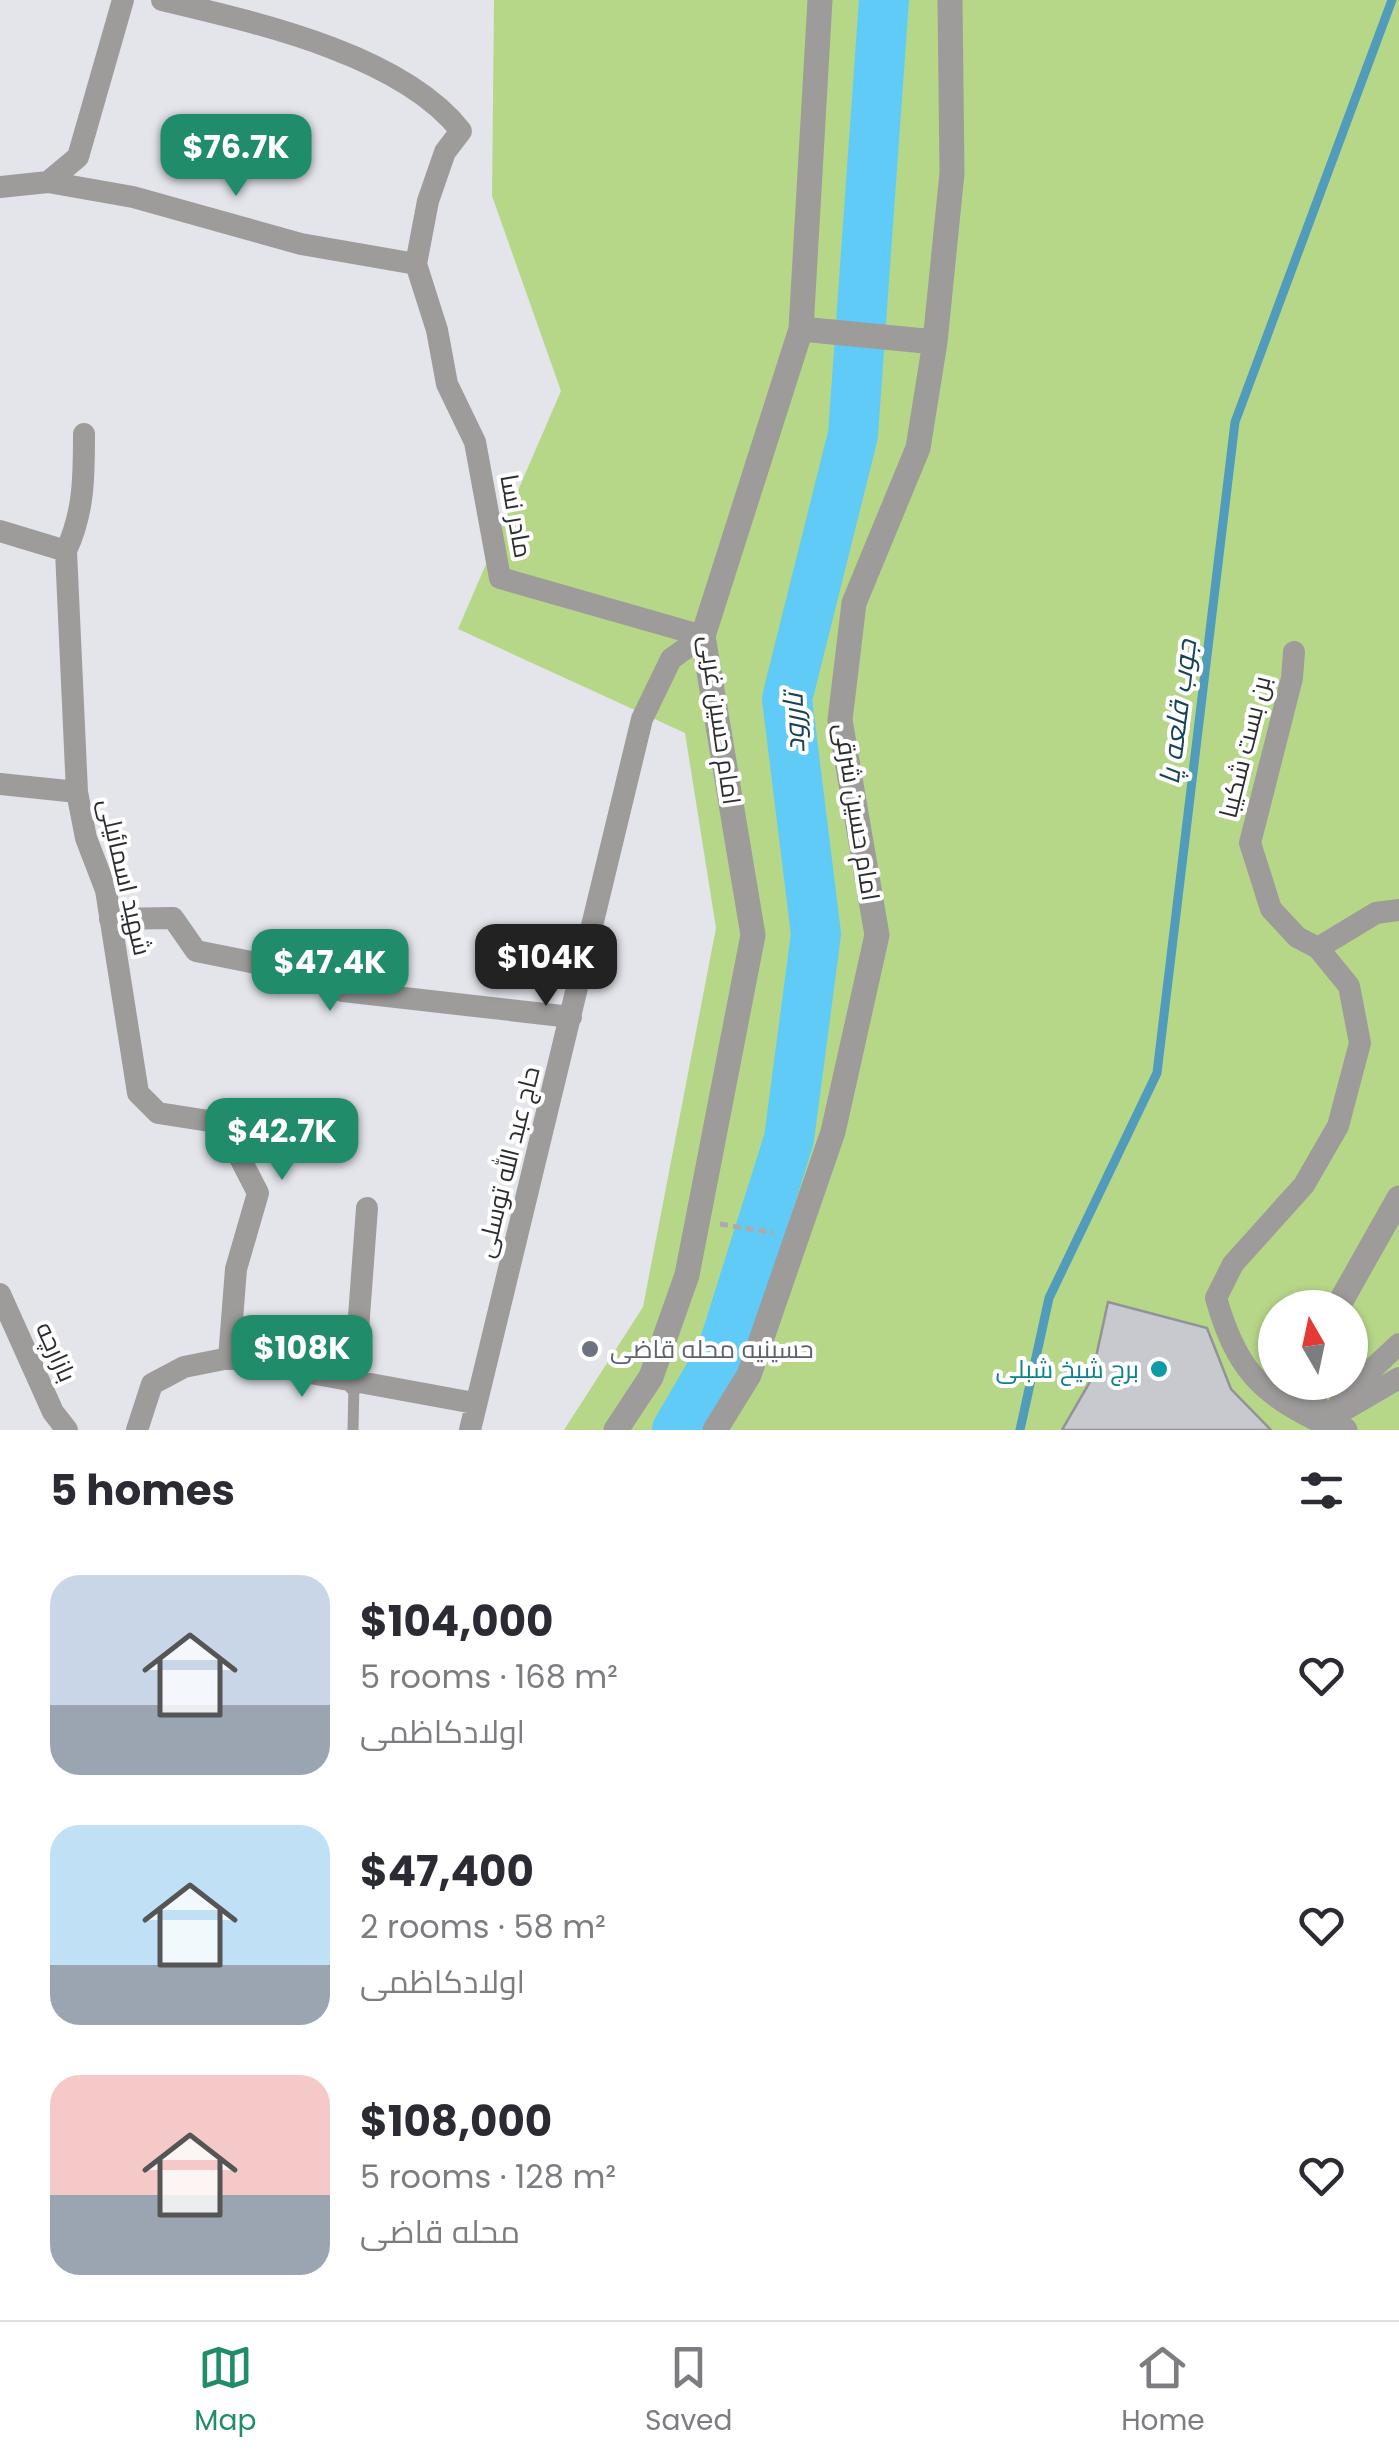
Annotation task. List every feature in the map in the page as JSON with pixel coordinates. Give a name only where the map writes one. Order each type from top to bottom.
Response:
[{"type":"street","points":[[48,182],[78,157],[123,0]]},
{"type":"street","name":"مادر نسا","points":[[162,0],[267,24],[378,71],[440,104],[461,131],[444,152],[428,201],[416,264],[437,330],[447,384],[475,442],[500,578],[703,636]]},
{"type":"street","name":"امام حسین غربی","points":[[616,1430],[651,1377],[687,1275],[753,934],[703,636],[800,329],[820,0]]},
{"type":"street","name":"امام حسین شرقی","points":[[715,1430],[750,1375],[833,1132],[878,934],[840,720],[854,604],[918,448],[935,342],[952,173],[950,0]]},
{"type":"street","points":[[0,188],[48,182],[133,196],[300,244],[416,264]]},
{"type":"street","points":[[800,329],[935,342]]},
{"type":"street","name":"شهید اسمائیلی","points":[[84,434],[84,496],[79,522],[66,551],[77,792],[110,919],[138,1093],[158,1113],[222,1123],[258,1193],[236,1269],[229,1358]]},
{"type":"street","points":[[0,531],[66,551]]},
{"type":"street","name":"حاج عبد الله توسلی","points":[[470,1430],[572,1017],[583,948],[642,719],[671,659],[703,636]]},
{"type":"street","name":"بن بست شکیبا","points":[[1294,652],[1292,678],[1250,843],[1271,909],[1297,937],[1318,948],[1349,986],[1360,1043],[1338,1126],[1304,1185],[1233,1264],[1216,1298],[1226,1332],[1247,1373],[1282,1404],[1335,1427]]},
{"type":"street","points":[[0,784],[77,792]]},
{"type":"street","points":[[1318,948],[1376,913],[1399,910]]},
{"type":"street","points":[[110,919],[173,918],[196,951],[291,970],[343,991],[572,1017]]},
{"type":"street","points":[[1347,1290],[1399,1198]]},
{"type":"street","points":[[354,1384],[367,1208]]},
{"type":"street","name":"بازارچه","points":[[0,1294],[53,1412],[67,1430]]},
{"type":"street","points":[[1335,1427],[1352,1388],[1399,1344]]},
{"type":"street","points":[[137,1430],[152,1384],[184,1367],[229,1358],[474,1403]]},
{"type":"street","points":[[1335,1427],[1399,1378]]},
{"type":"street","points":[[1318,1400],[1335,1427]]},
{"type":"lane","points":[[353,1430],[354,1384]]},
{"type":"path","points":[[698,1219],[797,1238]]},
{"type":"green space","points":[[494,0],[1399,0],[1399,1430],[564,1430],[643,1307],[716,928],[685,733],[458,629],[561,391],[492,196]]},
{"type":"building","name":"برج شیخ شبلی","points":[[1108,1302],[1207,1328],[1231,1389],[1271,1430],[1062,1430],[1091,1380]]},
{"type":"waterway","name":"تاررود","points":[[677,1430],[721,1355],[789,1139],[816,934],[787,699],[853,435],[884,0]]},
{"type":"waterway","name":"جوب قلعه پا","points":[[1020,1430],[1049,1298],[1157,1073],[1235,422],[1392,0]]},
{"type":"place","name":"حسینیه محله قاضی","points":[[590,1349]]},
{"type":"place","name":"برج شیخ شبلی","points":[[1159,1369]]}]
